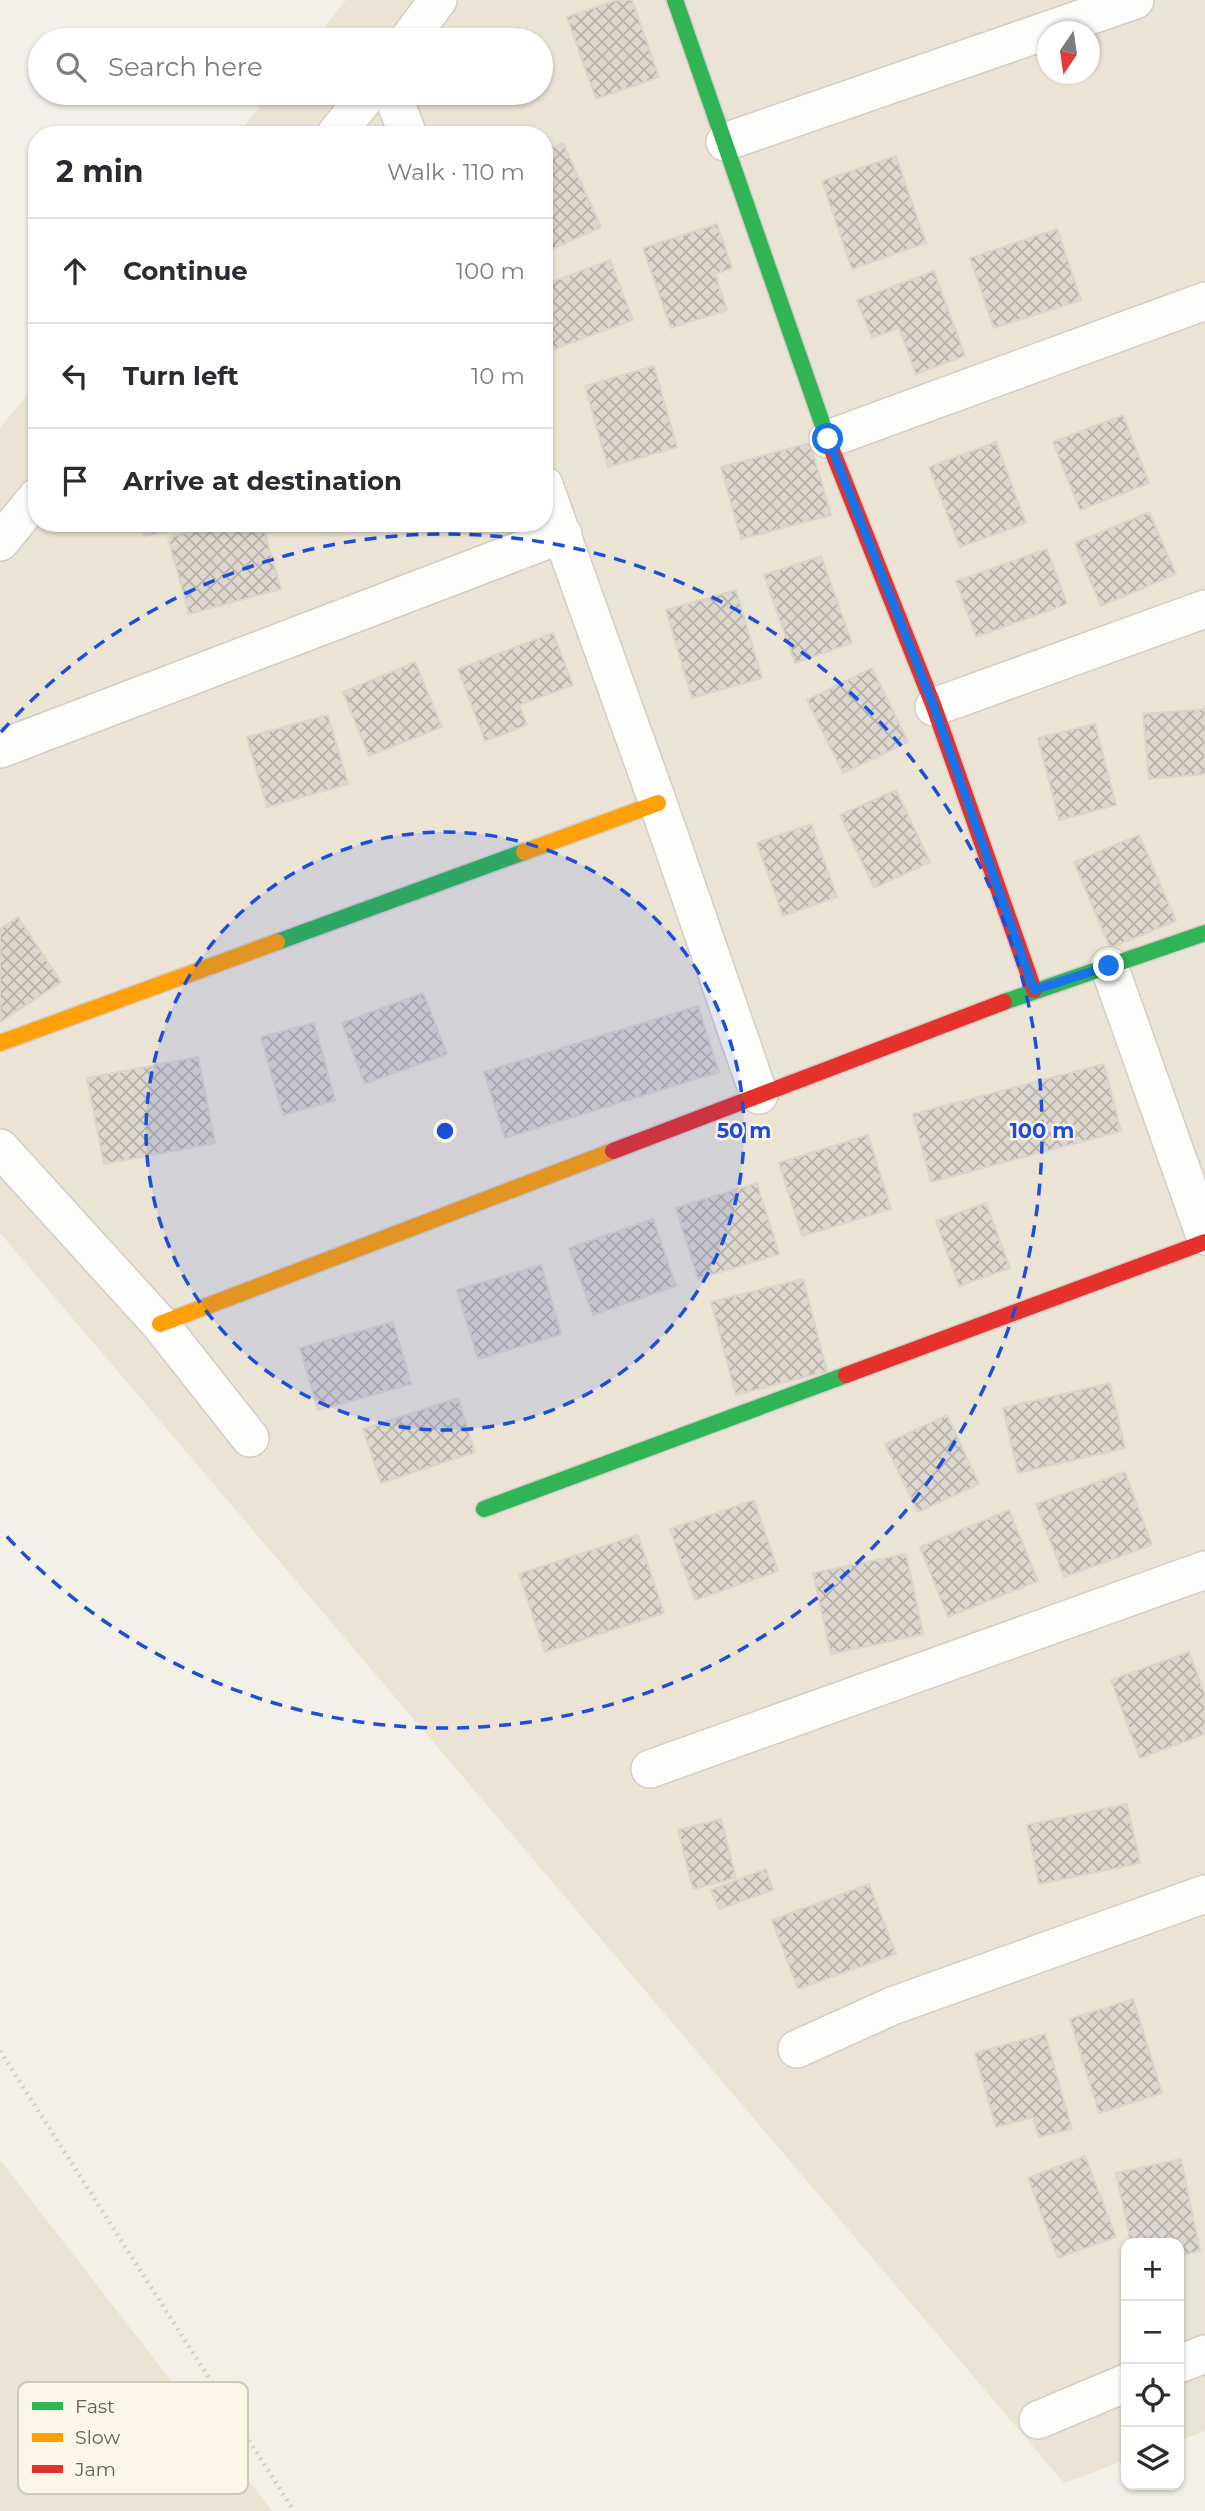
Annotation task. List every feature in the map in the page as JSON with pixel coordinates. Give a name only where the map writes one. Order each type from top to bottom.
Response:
[{"type":"street","points":[[417,28],[438,0]]},
{"type":"street","points":[[675,0],[828,439],[934,707],[1034,990]]},
{"type":"street","points":[[725,142],[1135,0]]},
{"type":"street","points":[[342,126],[359,105]]},
{"type":"street","points":[[397,105],[405,126]]},
{"type":"street","points":[[828,439],[1205,301]]},
{"type":"street","points":[[553,508],[759,1095]]},
{"type":"street","points":[[0,542],[28,509]]},
{"type":"street","points":[[0,749],[563,534]]},
{"type":"street","points":[[934,707],[1205,609]]},
{"type":"street","points":[[0,1043],[658,803]]},
{"type":"street","points":[[160,1324],[1034,990],[1205,933]]},
{"type":"street","points":[[1109,966],[1205,1236]]},
{"type":"street","points":[[0,1148],[160,1324],[250,1438]]},
{"type":"street","points":[[484,1509],[1205,1242]]},
{"type":"street","points":[[650,1769],[1205,1570]]},
{"type":"street","points":[[796,2049],[892,2006],[1205,1894]]},
{"type":"street","points":[[1184,2362],[1205,2354]]},
{"type":"street","points":[[1038,2420],[1121,2385]]},
{"type":"path","points":[[0,2051],[212,2382]]},
{"type":"path","points":[[248,2439],[294,2511]]},
{"type":"shaded area","points":[[346,0],[1205,0],[1205,2431],[1184,2439],[1184,2238],[1121,2238],[1121,2462],[1064,2483],[0,1233],[0,428],[28,394],[28,532],[553,532],[553,126],[244,126],[261,105],[553,105],[553,28],[324,28]]},
{"type":"shaded area","points":[[0,2160],[172,2382],[18,2382],[18,2494],[248,2494],[248,2480],[272,2511],[0,2511]]},
{"type":"building","points":[[617,0],[632,0],[659,77],[596,99],[567,17]]},
{"type":"building","points":[[563,143],[601,227],[553,249],[553,147]]},
{"type":"building","points":[[896,156],[926,243],[852,269],[822,181]]},
{"type":"building","points":[[717,224],[732,268],[715,274],[727,310],[671,328],[643,248]]},
{"type":"building","points":[[1057,229],[1081,300],[994,328],[970,258]]},
{"type":"building","points":[[610,260],[633,320],[553,350],[553,282]]},
{"type":"building","points":[[934,271],[965,356],[916,374],[899,328],[872,338],[857,300]]},
{"type":"building","points":[[654,366],[677,447],[608,467],[585,386]]},
{"type":"building","points":[[1123,415],[1149,483],[1080,510],[1053,442]]},
{"type":"building","points":[[996,442],[1026,523],[960,547],[929,467]]},
{"type":"building","points":[[810,443],[831,515],[741,539],[721,467]]},
{"type":"building","points":[[1149,512],[1176,574],[1101,606],[1075,543]]},
{"type":"building","points":[[143,532],[165,532],[144,536]]},
{"type":"building","points":[[190,532],[265,532],[281,589],[189,614],[168,538]]},
{"type":"building","points":[[1047,549],[1067,604],[976,637],[956,581]]},
{"type":"building","points":[[821,556],[852,643],[795,663],[764,575]]},
{"type":"building","points":[[736,590],[762,678],[692,698],[666,610]]},
{"type":"building","points":[[553,633],[573,685],[519,705],[527,725],[485,741],[458,669]]},
{"type":"building","points":[[415,662],[442,727],[369,756],[343,692]]},
{"type":"building","points":[[872,668],[908,742],[843,773],[807,700]]},
{"type":"building","points":[[1205,709],[1205,774],[1149,779],[1143,714]]},
{"type":"building","points":[[328,715],[348,784],[267,807],[247,737]]},
{"type":"building","points":[[1095,724],[1116,805],[1059,820],[1038,738]]},
{"type":"building","points":[[896,790],[930,862],[874,888],[840,815]]},
{"type":"building","points":[[811,824],[837,897],[783,916],[757,843]]},
{"type":"building","points":[[1139,835],[1176,921],[1110,948],[1074,862]]},
{"type":"building","points":[[18,917],[61,982],[0,1022],[0,929]]},
{"type":"building","points":[[423,993],[447,1054],[365,1084],[342,1023]]},
{"type":"building","points":[[698,1006],[719,1072],[505,1138],[484,1072]]},
{"type":"building","points":[[314,1023],[335,1100],[283,1115],[261,1037]]},
{"type":"building","points":[[198,1057],[215,1143],[104,1164],[87,1078]]},
{"type":"building","points":[[1104,1064],[1121,1131],[931,1182],[913,1114]]},
{"type":"building","points":[[868,1135],[891,1209],[802,1236],[779,1163]]},
{"type":"building","points":[[757,1183],[779,1254],[698,1279],[676,1208]]},
{"type":"building","points":[[986,1203],[1010,1268],[959,1286],[936,1221]]},
{"type":"building","points":[[653,1219],[676,1286],[593,1315],[569,1248]]},
{"type":"building","points":[[541,1265],[561,1334],[478,1359],[457,1290]]},
{"type":"building","points":[[803,1279],[827,1371],[736,1395],[711,1302]]},
{"type":"building","points":[[393,1322],[411,1384],[318,1410],[300,1348]]},
{"type":"building","points":[[1110,1383],[1125,1448],[1018,1473],[1003,1408]]},
{"type":"building","points":[[458,1398],[475,1452],[381,1483],[363,1429]]},
{"type":"building","points":[[947,1415],[979,1484],[918,1512],[885,1444]]},
{"type":"building","points":[[1125,1472],[1152,1545],[1064,1577],[1036,1504]]},
{"type":"building","points":[[754,1500],[778,1571],[695,1600],[670,1529]]},
{"type":"building","points":[[1009,1510],[1038,1581],[948,1617],[920,1547]]},
{"type":"building","points":[[638,1535],[664,1613],[545,1652],[519,1574]]},
{"type":"building","points":[[906,1554],[923,1634],[831,1654],[813,1573]]},
{"type":"building","points":[[1189,1652],[1205,1695],[1205,1734],[1140,1758],[1111,1680]]},
{"type":"building","points":[[1127,1804],[1140,1863],[1039,1884],[1027,1825]]},
{"type":"building","points":[[721,1819],[736,1878],[693,1889],[678,1830]]},
{"type":"building","points":[[766,1869],[773,1890],[719,1909],[711,1890]]},
{"type":"building","points":[[869,1884],[896,1954],[798,1989],[772,1920]]},
{"type":"building","points":[[1133,1999],[1162,2093],[1099,2113],[1070,2019]]},
{"type":"building","points":[[1045,2034],[1072,2129],[1039,2137],[1033,2117],[996,2127],[975,2053]]},
{"type":"building","points":[[1085,2156],[1116,2237],[1058,2258],[1028,2178]]},
{"type":"building","points":[[1181,2159],[1200,2251],[1184,2255],[1184,2238],[1130,2238],[1116,2173]]},
{"type":"traffic: fast","points":[[675,0],[828,440]]},
{"type":"traffic: fast","points":[[277,942],[524,852]]},
{"type":"traffic: fast","points":[[1004,1002],[1205,933]]},
{"type":"traffic: fast","points":[[484,1509],[846,1375]]},
{"type":"traffic: slow","points":[[524,852],[658,803]]},
{"type":"traffic: slow","points":[[0,1043],[277,942]]},
{"type":"traffic: slow","points":[[160,1324],[613,1151]]},
{"type":"traffic: jam","points":[[828,440],[934,707],[1034,990]]},
{"type":"traffic: jam","points":[[613,1151],[1004,1002]]},
{"type":"traffic: jam","points":[[846,1375],[1205,1242]]},
{"type":"route","points":[[828,439],[934,707],[1034,990],[1109,966]]}]
